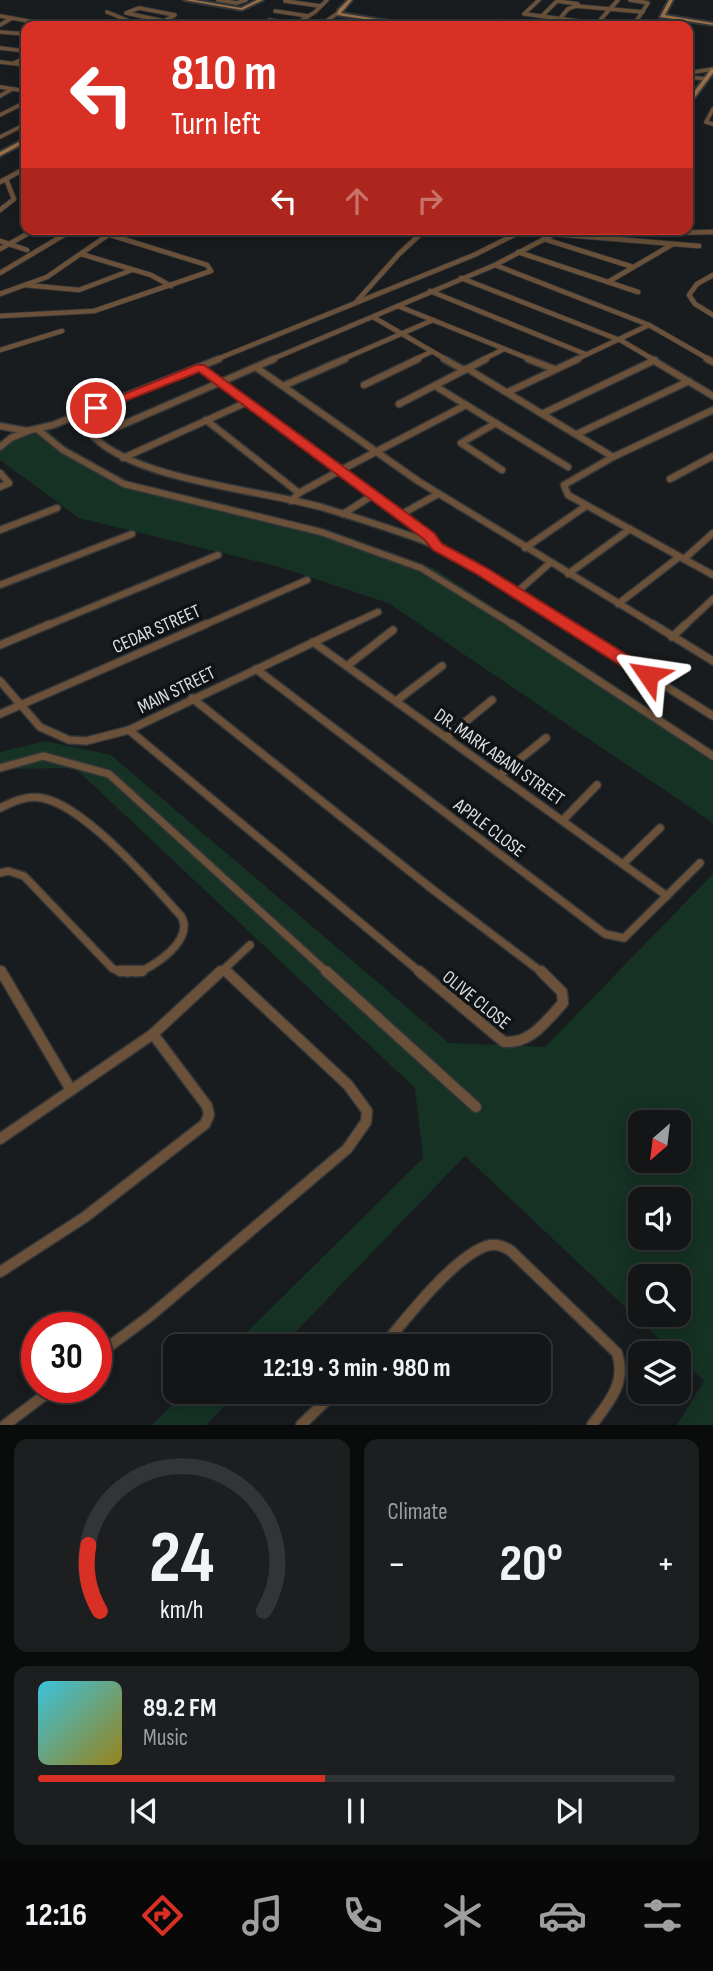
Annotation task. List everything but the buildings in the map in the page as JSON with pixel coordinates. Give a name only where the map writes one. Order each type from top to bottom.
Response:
[{"type":"street","points":[[186,0],[242,9],[261,0]]},
{"type":"street","points":[[218,0],[237,3],[246,0]]},
{"type":"street","points":[[301,21],[327,0]]},
{"type":"street","points":[[326,21],[350,0]]},
{"type":"street","points":[[519,21],[539,0]]},
{"type":"street","points":[[601,19],[618,0]]},
{"type":"street","points":[[630,0],[648,2],[636,21]]},
{"type":"street","points":[[671,0],[662,16],[713,24]]},
{"type":"street","points":[[285,1],[320,6]]},
{"type":"street","points":[[542,16],[557,1],[643,12]]},
{"type":"street","points":[[560,19],[570,8],[586,5]]},
{"type":"street","points":[[139,8],[174,14],[164,21],[129,15],[126,13],[139,8]]},
{"type":"street","points":[[275,11],[308,16]]},
{"type":"street","points":[[107,12],[128,21]]},
{"type":"street","points":[[338,13],[387,21]]},
{"type":"street","points":[[525,14],[576,21]]},
{"type":"street","points":[[0,16],[28,21]]},
{"type":"street","points":[[0,25],[13,18]]},
{"type":"street","points":[[269,20],[274,21]]},
{"type":"street","points":[[0,32],[21,34]]},
{"type":"street","points":[[0,48],[21,50]]},
{"type":"street","points":[[13,63],[21,59]]},
{"type":"street","points":[[0,62],[21,64]]},
{"type":"street","points":[[693,74],[713,70]]},
{"type":"street","points":[[693,97],[713,70]]},
{"type":"street","points":[[693,76],[707,79]]},
{"type":"street","points":[[0,87],[21,90]]},
{"type":"street","points":[[0,96],[13,89]]},
{"type":"street","points":[[0,115],[21,104]]},
{"type":"street","points":[[713,109],[706,121],[713,124]]},
{"type":"street","points":[[0,137],[21,126]]},
{"type":"street","points":[[0,154],[21,142]]},
{"type":"street","points":[[0,182],[21,171]]},
{"type":"street","points":[[0,210],[14,200],[6,179]]},
{"type":"street","points":[[693,232],[713,232]]},
{"type":"street","points":[[0,249],[25,235]]},
{"type":"street","points":[[0,273],[64,235]]},
{"type":"street","points":[[0,294],[47,277],[108,235],[207,265],[212,269],[209,273],[107,308],[83,313],[0,316]]},
{"type":"street","points":[[355,304],[384,274],[407,243],[418,235]]},
{"type":"street","points":[[0,447],[10,439],[29,431],[200,367],[474,255],[514,235]]},
{"type":"street","points":[[554,235],[495,265],[96,435],[96,441],[140,466],[343,514],[438,547],[713,716]]},
{"type":"street","points":[[569,235],[699,246]]},
{"type":"street","points":[[544,239],[633,267]]},
{"type":"street","points":[[0,241],[27,250]]},
{"type":"street","points":[[608,282],[674,244]]},
{"type":"street","points":[[518,252],[638,292]]},
{"type":"street","points":[[81,254],[171,286]]},
{"type":"street","points":[[495,265],[649,326],[713,362]]},
{"type":"street","points":[[24,285],[79,290],[132,270]]},
{"type":"street","points":[[713,275],[697,284],[690,295],[695,304],[713,315]]},
{"type":"street","points":[[461,278],[618,340],[713,396]]},
{"type":"street","points":[[430,291],[585,354]]},
{"type":"street","points":[[398,306],[554,369]]},
{"type":"street","points":[[373,317],[461,369],[468,369],[544,413],[612,457]]},
{"type":"street","points":[[283,386],[433,320]]},
{"type":"street","points":[[508,393],[585,354],[649,326]]},
{"type":"street","points":[[0,350],[62,331]]},
{"type":"street","points":[[399,404],[504,349]]},
{"type":"street","points":[[364,385],[431,352]]},
{"type":"street","points":[[544,413],[654,360]]},
{"type":"street","points":[[200,367],[429,536],[438,547]]},
{"type":"street","points":[[257,368],[438,494],[713,661]]},
{"type":"street","points":[[577,434],[689,381]]},
{"type":"street","points":[[435,386],[568,467]]},
{"type":"street","points":[[123,458],[246,403]]},
{"type":"street","points":[[291,501],[299,493],[339,471],[466,405]]},
{"type":"street","points":[[713,410],[612,457],[564,485],[568,495],[586,506],[713,575]]},
{"type":"street","points":[[206,420],[299,493]]},
{"type":"street","points":[[496,424],[461,443],[502,470]]},
{"type":"street","points":[[10,439],[4,435],[2,427],[29,431]]},
{"type":"street","points":[[37,429],[63,450],[124,484],[321,532],[421,568],[454,586],[713,756]]},
{"type":"street","points":[[670,479],[713,456]]},
{"type":"street","points":[[0,473],[9,483],[0,487]]},
{"type":"street","points":[[400,515],[438,494]]},
{"type":"street","points":[[343,514],[373,495]]},
{"type":"street","points":[[525,548],[586,506]]},
{"type":"street","points":[[0,530],[57,508]]},
{"type":"street","points":[[568,574],[630,529]]},
{"type":"street","points":[[618,604],[713,533]]},
{"type":"street","points":[[0,585],[132,534]]},
{"type":"street","points":[[0,645],[218,555]]},
{"type":"street","points":[[516,593],[550,563]]},
{"type":"street","name":"CEDAR STREET","points":[[0,713],[307,580]]},
{"type":"street","points":[[672,637],[713,599]]},
{"type":"street","name":"MAIN STREET","points":[[0,681],[40,728],[57,737],[101,741],[378,611]]},
{"type":"street","points":[[347,666],[393,630]]},
{"type":"street","name":"DR. MARK ABANI STREET","points":[[313,642],[667,896]]},
{"type":"street","points":[[396,701],[442,666]]},
{"type":"street","name":"APPLE CLOSE","points":[[256,669],[605,933],[624,937],[700,863]]},
{"type":"street","name":"OLIVE CLOSE","points":[[129,730],[503,1042],[511,1044],[526,1040],[563,1003],[562,992],[547,976],[432,889],[192,698]]},
{"type":"street","points":[[447,737],[492,699]]},
{"type":"street","points":[[500,775],[546,738]]},
{"type":"street","points":[[0,768],[43,756],[109,775],[476,1107]]},
{"type":"street","points":[[563,820],[597,785]]},
{"type":"street","points":[[0,808],[15,801],[39,798],[59,803],[177,911],[184,920],[183,935],[173,947],[138,973],[114,969],[24,876],[8,871],[0,873]]},
{"type":"street","points":[[624,863],[660,828]]},
{"type":"street","points":[[0,1139],[153,1034],[250,945]]},
{"type":"street","points":[[0,970],[71,1090]]},
{"type":"street","points":[[112,1344],[150,1316],[347,1149],[366,1122],[367,1111],[348,1085],[224,970]]},
{"type":"street","points":[[0,1272],[85,1217],[205,1124],[209,1115],[207,1107],[153,1034]]},
{"type":"street","points":[[394,1334],[459,1263],[475,1251],[499,1245],[512,1251],[617,1353],[624,1371],[622,1381],[592,1425]]},
{"type":"street","points":[[5,1425],[34,1403]]},
{"type":"street","points":[[301,1425],[323,1404]]},
{"type":"green space","points":[[48,431],[71,452],[133,483],[331,532],[433,568],[713,750],[713,823],[388,603],[280,567],[79,518],[0,460],[0,443]]},
{"type":"green space","points":[[45,741],[111,755],[449,1043],[545,1047],[713,874],[713,1425],[677,1425],[704,1381],[691,1369],[691,1341],[661,1341],[646,1327],[691,1327],[691,1264],[628,1264],[628,1310],[465,1156],[294,1334],[245,1334],[423,1158],[415,1088],[75,768],[0,769],[0,752]]},
{"type":"green space","points":[[173,1404],[226,1404],[206,1425],[152,1425]]},
{"type":"route","points":[[96,408],[200,367],[258,413],[429,536],[438,547],[480,570],[648,675]]}]
